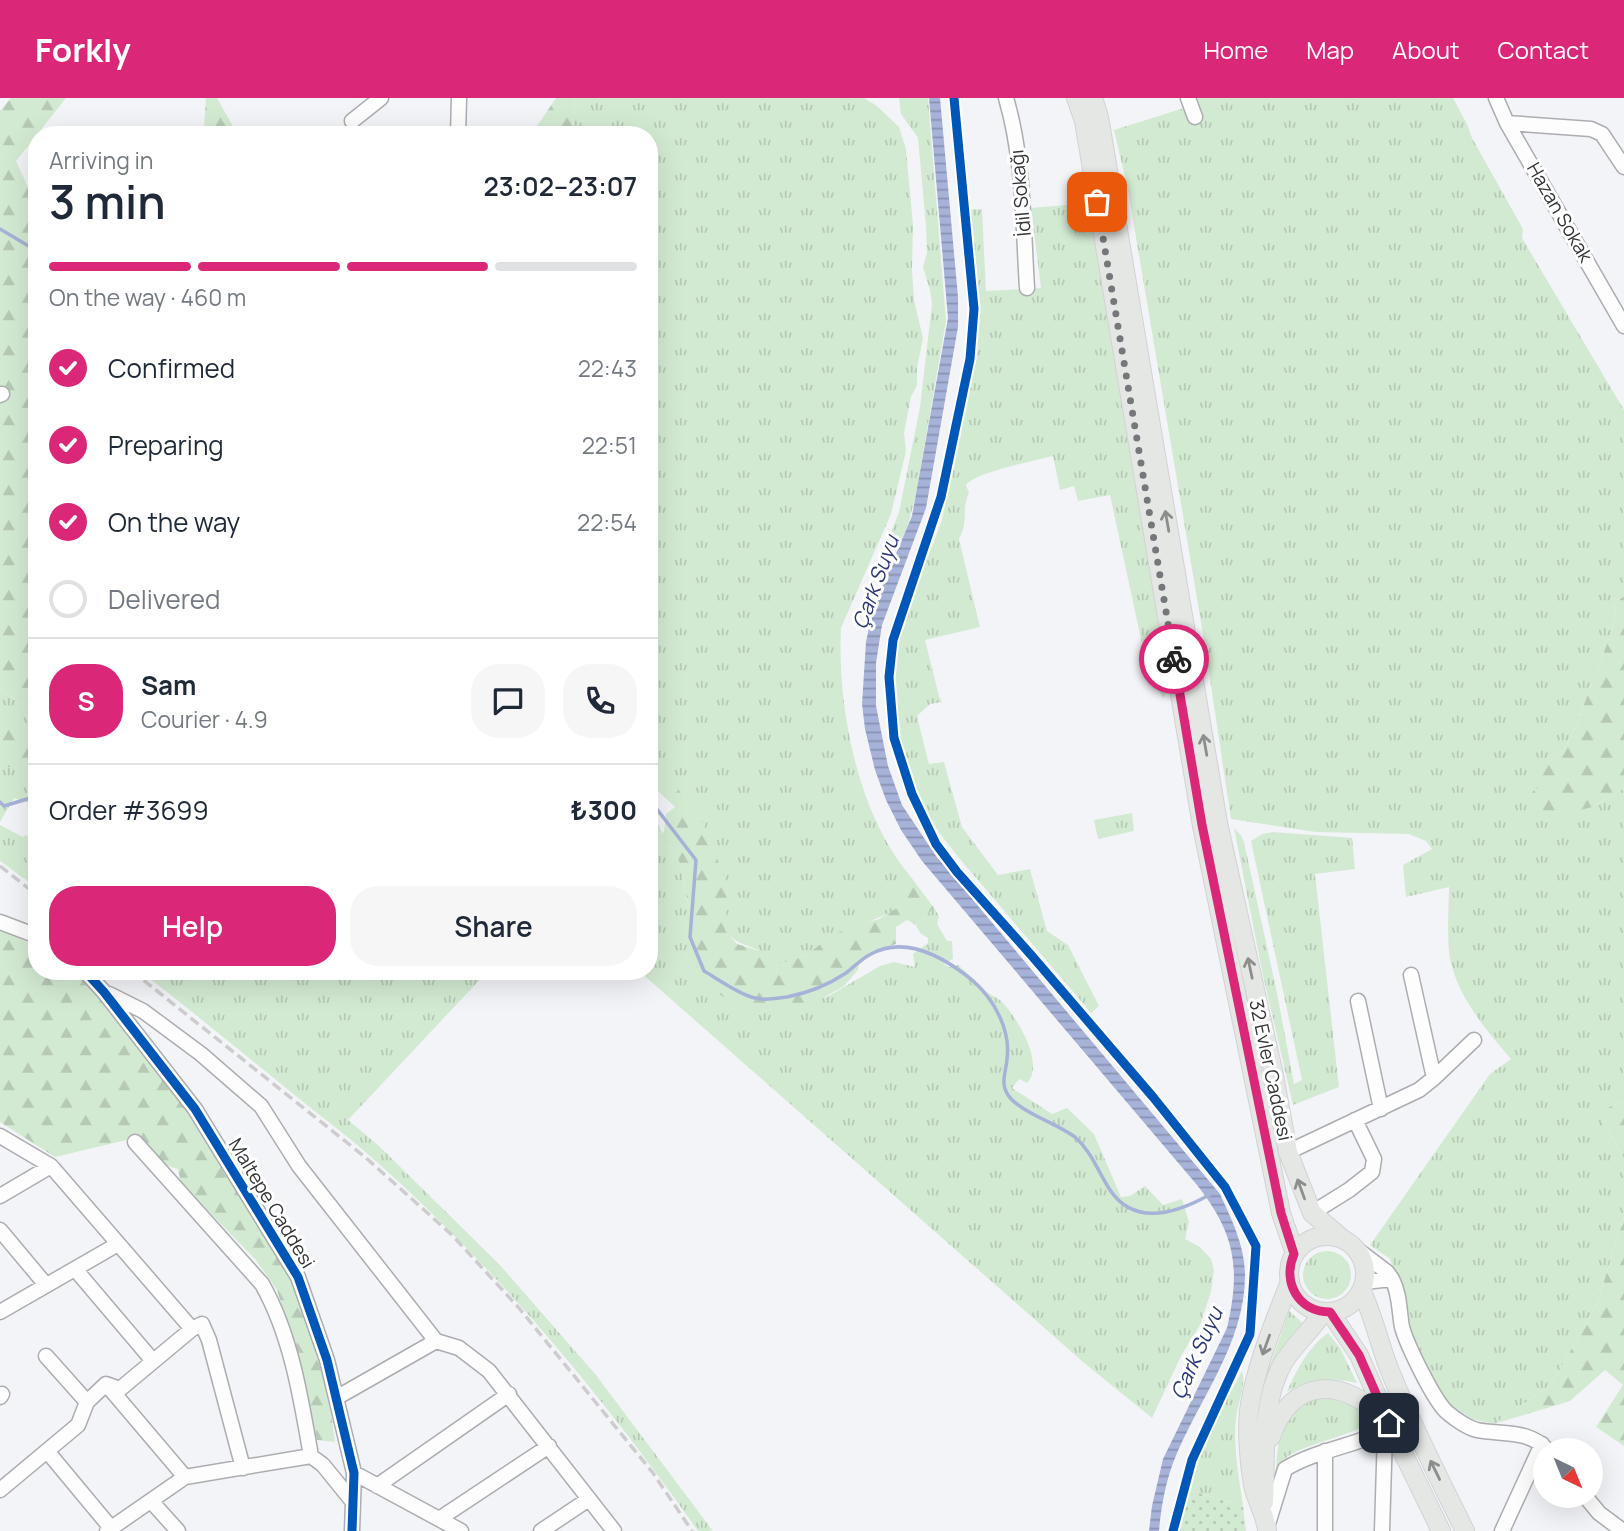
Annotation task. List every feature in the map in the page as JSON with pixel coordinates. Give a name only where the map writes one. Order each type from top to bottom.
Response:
[{"type":"main road","name":"32 Evler Caddesi","points":[[1076,98],[1084,121],[1202,825],[1281,1213],[1294,1254]]},
{"type":"main road","name":"32 Evler Caddesi","points":[[1093,98],[1099,117],[1218,822],[1288,1152],[1312,1213],[1349,1243]]},
{"type":"main road","points":[[1266,1523],[1253,1488],[1249,1406],[1261,1358],[1290,1281],[1294,1254],[1311,1239],[1334,1236],[1349,1243],[1362,1258],[1365,1269],[1363,1286],[1376,1333],[1394,1381],[1465,1531]]},
{"type":"main road","points":[[1290,1281],[1301,1302],[1311,1309],[1326,1312],[1343,1309],[1354,1301],[1363,1286]]},
{"type":"main road","points":[[1326,1312],[1359,1355],[1389,1428],[1441,1531]]},
{"type":"main road","points":[[1266,1523],[1269,1399],[1283,1362],[1326,1312]]},
{"type":"main road","points":[[1266,1451],[1283,1411],[1301,1395],[1318,1389],[1337,1389],[1351,1393],[1372,1406],[1389,1428]]},
{"type":"street","points":[[352,121],[381,98]]},
{"type":"street","points":[[458,126],[459,98]]},
{"type":"street","name":"İdil Sokağı","points":[[1006,98],[1020,174],[1027,288]]},
{"type":"street","points":[[1188,98],[1195,117]]},
{"type":"street","name":"Hazan Sokak","points":[[1496,98],[1507,123],[1624,326]]},
{"type":"street","points":[[1507,123],[1591,129],[1602,134],[1624,167]]},
{"type":"street","points":[[0,922],[28,933]]},
{"type":"street","points":[[1411,975],[1434,1078]]},
{"type":"street","name":"Maltepe Caddesi","points":[[93,980],[195,1109],[298,1277],[327,1360],[354,1473],[352,1531]]},
{"type":"street","points":[[104,992],[143,1011],[182,1039],[261,1107],[299,1166],[436,1341],[459,1348],[489,1371],[614,1531]]},
{"type":"street","points":[[1358,1001],[1381,1109]]},
{"type":"street","points":[[1288,1152],[1419,1090],[1474,1040]]},
{"type":"street","points":[[1312,1213],[1371,1172],[1374,1159],[1355,1120]]},
{"type":"street","points":[[0,1136],[51,1166],[192,1329]]},
{"type":"street","points":[[135,1142],[262,1284],[275,1308],[301,1398],[311,1456],[323,1465],[353,1502]]},
{"type":"street","points":[[0,1196],[51,1166]]},
{"type":"street","points":[[0,1230],[46,1285]]},
{"type":"street","points":[[1349,1243],[1387,1272],[1392,1279],[1396,1286],[1402,1326],[1410,1351],[1446,1412],[1473,1429],[1523,1435],[1533,1441]]},
{"type":"street","points":[[0,1312],[118,1244]]},
{"type":"street","points":[[75,1269],[153,1362]]},
{"type":"street","points":[[1363,1286],[1392,1279]]},
{"type":"street","points":[[106,1384],[120,1389],[192,1329],[202,1324],[209,1340],[243,1468]]},
{"type":"street","points":[[336,1398],[436,1341]]},
{"type":"street","points":[[46,1356],[87,1402]]},
{"type":"street","points":[[3,1483],[78,1425],[87,1402],[106,1384]]},
{"type":"street","points":[[106,1384],[185,1477]]},
{"type":"street","points":[[377,1486],[509,1394]]},
{"type":"street","points":[[1266,1523],[1285,1469],[1389,1428],[1382,1531]]},
{"type":"street","points":[[439,1519],[549,1446]]},
{"type":"street","points":[[47,1451],[109,1529],[185,1477],[311,1456]]},
{"type":"street","points":[[1325,1451],[1325,1531]]},
{"type":"street","points":[[1502,1531],[1533,1471]]},
{"type":"street","points":[[354,1473],[461,1531]]},
{"type":"street","points":[[541,1531],[589,1499]]},
{"type":"street","points":[[152,1501],[178,1531]]},
{"type":"street","points":[[1595,1508],[1623,1531]]},
{"type":"green space","points":[[11,98],[66,98],[44,126],[28,126],[28,146],[16,161],[28,187],[28,706],[0,688],[0,111]]},
{"type":"green space","points":[[206,98],[217,98],[233,126],[204,126]]},
{"type":"green space","points":[[556,98],[575,98],[572,126],[537,126]]},
{"type":"green space","points":[[575,98],[864,98],[877,106],[899,127],[906,149],[913,225],[914,300],[923,338],[917,368],[917,385],[911,397],[904,433],[906,451],[891,514],[841,628],[841,658],[847,723],[863,789],[890,848],[908,873],[903,905],[834,936],[805,956],[789,963],[770,961],[760,951],[738,942],[724,930],[728,886],[668,776],[658,780],[658,126],[572,126]]},
{"type":"green space","points":[[899,98],[928,98],[946,321],[916,494],[908,525],[896,551],[886,545],[899,512],[920,407],[932,304],[923,267],[927,253],[926,226],[918,138],[901,114]]},
{"type":"green space","points":[[1196,98],[1453,98],[1523,229],[1522,238],[1624,410],[1624,597],[1615,600],[1614,621],[1607,644],[1575,728],[1563,753],[1546,763],[1592,807],[1624,788],[1624,1101],[1597,1112],[1624,1158],[1624,1217],[1597,1304],[1551,1385],[1494,1424],[1472,1419],[1439,1397],[1413,1339],[1402,1289],[1390,1259],[1370,1245],[1490,1074],[1511,1059],[1475,1014],[1455,977],[1449,946],[1449,887],[1406,897],[1403,865],[1432,849],[1426,841],[1409,834],[1316,832],[1231,819],[1205,646],[1128,190],[1114,130],[1184,108],[1196,122],[1201,121]]},
{"type":"green space","points":[[1089,203],[1170,687],[1163,698],[1150,681],[1110,495],[1078,501],[1074,486],[1060,490],[1053,456],[993,471],[966,485],[969,493],[965,505],[964,527],[959,539],[980,627],[925,640],[942,702],[930,704],[917,716],[929,764],[944,762],[962,827],[998,875],[1030,869],[1047,931],[1068,945],[1099,1006],[1091,1013],[937,829],[912,785],[905,765],[894,704],[895,663],[900,627],[942,519],[979,326],[968,210],[982,209],[986,291],[1041,288],[1031,208]]},
{"type":"green space","points":[[1624,597],[1624,788],[1592,807],[1539,821],[1533,812],[1532,792],[1542,784],[1542,769],[1546,763],[1563,753],[1575,728],[1607,644],[1614,621],[1615,600]]},
{"type":"green space","points":[[0,688],[28,706],[28,803],[14,798],[0,822]]},
{"type":"green space","points":[[0,720],[28,736],[28,768],[7,767],[0,763]]},
{"type":"green space","points":[[668,776],[702,821],[728,886],[725,930],[737,944],[763,952],[773,962],[782,963],[805,956],[830,937],[848,928],[879,919],[900,906],[908,873],[934,908],[916,925],[907,920],[896,927],[896,944],[873,951],[844,986],[809,1006],[767,1010],[726,999],[712,989],[697,967],[689,942],[689,907],[679,861],[662,833],[666,814],[675,807],[658,791],[658,780]]},
{"type":"green space","points":[[1132,813],[1134,831],[1098,839],[1094,820]]},
{"type":"green space","points":[[658,824],[679,861],[689,907],[689,942],[749,1004],[767,1010],[827,997],[880,966],[894,962],[915,967],[913,954],[928,943],[928,938],[920,933],[916,925],[934,908],[939,916],[937,924],[947,941],[952,941],[953,959],[944,964],[949,967],[958,965],[1000,1000],[1027,1040],[1033,1064],[1032,1075],[1027,1083],[1019,1079],[1012,1088],[1052,1114],[1067,1108],[1094,1134],[1121,1197],[1130,1196],[1145,1186],[1163,1205],[1182,1199],[1189,1222],[1185,1239],[1200,1247],[1211,1259],[1214,1270],[1211,1292],[1200,1325],[1181,1356],[1152,1418],[1083,1362],[649,980],[658,980]]},
{"type":"green space","points":[[0,825],[23,837],[28,836],[28,881],[0,861]]},
{"type":"green space","points":[[1234,828],[1244,842],[1294,1084],[1302,1080],[1251,841],[1262,834],[1273,832],[1352,838],[1355,869],[1315,874],[1339,1087],[1293,1105],[1262,971]]},
{"type":"green space","points":[[0,929],[28,943],[28,980],[85,980],[100,994],[183,1100],[294,1282],[329,1396],[335,1442],[317,1440],[306,1385],[277,1290],[255,1259],[181,1183],[178,1169],[161,1164],[139,1137],[55,1157],[0,1122]]},
{"type":"green space","points":[[151,980],[480,980],[348,1120],[379,1146],[499,1264],[596,1375],[713,1531],[698,1531],[588,1385],[509,1293],[424,1206],[359,1147]]},
{"type":"green space","points":[[1624,1101],[1624,1158],[1597,1112]]},
{"type":"green space","points":[[1624,1217],[1624,1446],[1596,1427],[1623,1385],[1605,1370],[1570,1401],[1494,1424],[1551,1385],[1597,1304]]},
{"type":"green space","points":[[1327,1251],[1344,1258],[1351,1275],[1344,1292],[1327,1299],[1310,1292],[1303,1275],[1310,1258]]},
{"type":"green space","points":[[1289,1311],[1305,1325],[1293,1338],[1255,1438],[1260,1394]]},
{"type":"green space","points":[[1328,1333],[1340,1348],[1357,1383],[1321,1380],[1287,1392],[1309,1352]]},
{"type":"green space","points":[[1242,1371],[1243,1382],[1235,1440],[1243,1506],[1186,1489],[1209,1432]]},
{"type":"green space","points":[[1336,1394],[1369,1413],[1373,1421],[1352,1432],[1292,1454],[1284,1460],[1276,1473],[1279,1441],[1287,1418],[1304,1403]]},
{"type":"green space","points":[[1186,1489],[1243,1506],[1246,1531],[1180,1531]]},
{"type":"water","points":[[929,98],[940,98],[958,297],[958,327],[926,508],[882,625],[876,663],[876,706],[888,766],[902,805],[936,856],[1220,1194],[1237,1234],[1245,1275],[1243,1301],[1237,1325],[1229,1349],[1173,1463],[1159,1531],[1149,1531],[1163,1459],[1227,1328],[1234,1287],[1234,1269],[1227,1236],[1210,1202],[1197,1185],[922,861],[901,830],[886,800],[865,729],[862,704],[866,642],[879,593],[912,516],[948,318]]},
{"type":"waterway","points":[[0,229],[28,246]]},
{"type":"waterway","points":[[0,802],[4,806],[28,799]]},
{"type":"waterway","points":[[658,811],[696,860],[690,937],[704,971],[743,994],[767,999],[787,997],[818,988],[846,973],[867,956],[884,949],[911,948],[937,957],[972,980],[994,1006],[1003,1026],[1008,1048],[1004,1082],[1008,1095],[1029,1112],[1075,1137],[1086,1149],[1120,1202],[1144,1213],[1157,1213],[1184,1207],[1209,1195]]},
{"type":"railway","points":[[0,866],[28,888]]},
{"type":"railway","points":[[143,980],[365,1157],[452,1235],[519,1308],[653,1473],[692,1531]]},
{"type":"cycle path","points":[[954,98],[974,309],[970,359],[941,497],[893,640],[889,677],[894,738],[912,794],[936,844],[957,872],[1153,1097],[1225,1187],[1256,1246],[1250,1334],[1192,1460],[1173,1531]]},
{"type":"cycle path","points":[[93,980],[195,1109],[298,1277],[327,1360],[354,1473],[352,1531]]},
{"type":"way so far","points":[[1097,202],[1174,659]]},
{"type":"route","points":[[1174,659],[1202,825],[1281,1213],[1294,1254],[1289,1272],[1290,1281],[1301,1302],[1311,1309],[1330,1312],[1359,1355],[1389,1423]]},
{"type":"water label","name":"Çark Suyu","points":[[875,582]]},
{"type":"water label","name":"Çark Suyu","points":[[1196,1353]]}]
